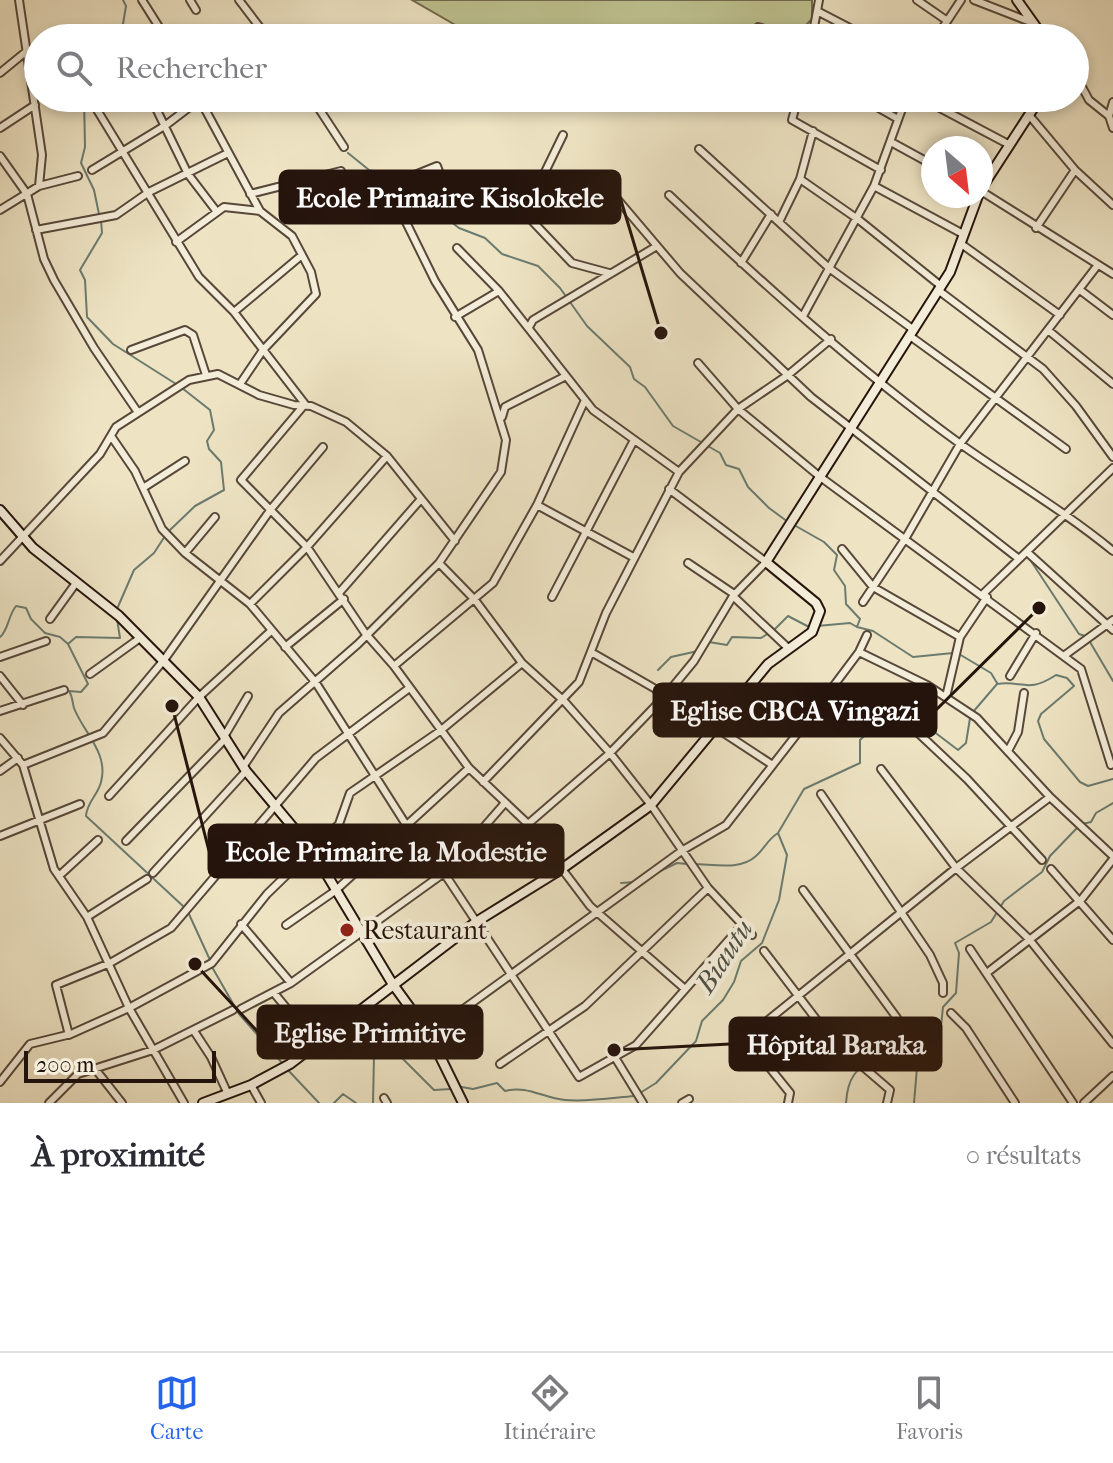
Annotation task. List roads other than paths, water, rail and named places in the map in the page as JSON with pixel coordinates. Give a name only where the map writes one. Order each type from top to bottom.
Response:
[{"type":"street","points":[[19,0],[24,28]]},
{"type":"street","points":[[142,0],[157,24]]},
{"type":"street","points":[[190,0],[196,10]]},
{"type":"street","points":[[239,0],[257,24]]},
{"type":"street","points":[[815,24],[819,0]]},
{"type":"street","points":[[917,0],[946,20]]},
{"type":"street","points":[[944,24],[961,0]]},
{"type":"street","points":[[974,0],[1033,23]]},
{"type":"street","points":[[1017,0],[1033,23]]},
{"type":"street","points":[[817,11],[842,24]]},
{"type":"street","points":[[0,73],[24,53]]},
{"type":"street","points":[[1089,100],[1109,116],[1113,128]]},
{"type":"street","points":[[1109,116],[1113,102]]},
{"type":"street","points":[[0,128],[24,112]]},
{"type":"street","points":[[36,112],[42,155],[39,186]]},
{"type":"street","points":[[99,112],[199,277],[234,312],[305,404]]},
{"type":"street","points":[[159,112],[188,174],[217,212]]},
{"type":"street","points":[[92,170],[182,112]]},
{"type":"street","points":[[206,112],[260,211],[292,236],[316,294],[263,350],[240,384]]},
{"type":"street","points":[[321,112],[344,147]]},
{"type":"street","points":[[794,112],[792,120],[881,170]]},
{"type":"street","points":[[886,112],[898,119]]},
{"type":"street","points":[[803,316],[859,220],[881,170],[901,112]]},
{"type":"street","points":[[947,112],[1008,144]]},
{"type":"street","points":[[993,170],[1030,112]]},
{"type":"street","points":[[1029,115],[1075,170],[1113,205]]},
{"type":"street","points":[[779,222],[800,179],[813,131]]},
{"type":"street","points":[[526,211],[563,135]]},
{"type":"street","points":[[891,142],[921,158]]},
{"type":"street","points":[[699,149],[829,268],[994,398],[1066,449]]},
{"type":"street","points":[[36,230],[116,215],[149,192],[228,153]]},
{"type":"street","points":[[0,156],[27,194],[44,259],[54,280],[137,411]]},
{"type":"street","points":[[87,917],[150,876],[245,769],[279,713],[316,683],[439,563],[501,472],[506,440],[478,350],[455,317],[402,214],[395,183],[437,166],[452,207]]},
{"type":"street","points":[[1036,228],[1075,170]]},
{"type":"street","points":[[250,194],[341,171]]},
{"type":"street","points":[[0,210],[39,186],[78,176]]},
{"type":"street","points":[[800,179],[859,220],[1027,356],[1076,406],[1113,457]]},
{"type":"street","points":[[874,186],[962,239],[1060,315]]},
{"type":"street","points":[[669,195],[741,263],[880,380],[960,444],[1066,512],[1113,551]]},
{"type":"street","points":[[993,198],[1113,274]]},
{"type":"street","points":[[442,210],[469,201],[490,200],[526,211],[572,263],[609,273]]},
{"type":"street","points":[[618,200],[734,327],[849,428],[1019,559]]},
{"type":"street","points":[[176,242],[224,207],[260,211]]},
{"type":"street","points":[[528,824],[610,753],[666,695],[694,661],[734,595],[766,562],[940,288],[974,208]]},
{"type":"street","points":[[741,263],[771,214]]},
{"type":"street","points":[[529,327],[533,320],[657,246]]},
{"type":"street","points":[[457,248],[499,291],[585,400],[679,472]]},
{"type":"street","points":[[234,312],[302,255]]},
{"type":"street","points":[[863,602],[905,539],[960,444],[1097,266]]},
{"type":"street","points":[[1080,290],[1113,315]]},
{"type":"street","points":[[455,317],[499,291]]},
{"type":"street","points":[[131,350],[185,330],[193,335],[206,375]]},
{"type":"street","points":[[1048,330],[1113,384]]},
{"type":"street","points":[[483,782],[579,682],[633,557],[679,472],[738,409],[788,375],[831,339]]},
{"type":"street","points":[[698,363],[738,409],[819,476],[1081,669],[1111,765]]},
{"type":"street","points":[[0,561],[137,411],[163,400],[189,380],[218,374],[281,402],[305,404],[346,422],[387,456],[455,541]]},
{"type":"street","points":[[503,425],[505,407],[566,376]]},
{"type":"street","points":[[394,666],[493,583],[537,505],[585,400]]},
{"type":"street","points":[[305,404],[241,480],[307,547],[365,633],[394,666],[469,768],[528,824],[590,906],[685,989]]},
{"type":"street","points":[[111,436],[167,534],[185,553],[250,604],[316,683],[405,823],[444,873],[579,1077],[616,1059],[636,1045],[742,925]]},
{"type":"street","points":[[552,597],[634,440]]},
{"type":"street","points":[[23,765],[95,738],[164,660],[271,509],[323,447]]},
{"type":"street","points":[[250,604],[307,547],[387,456]]},
{"type":"street","points":[[143,488],[185,461]]},
{"type":"street","points":[[946,697],[960,637],[985,596],[1113,468]]},
{"type":"street","points":[[203,1103],[251,1085],[286,1066],[476,922],[563,868],[651,805],[717,730],[768,664],[812,632],[820,611],[816,603],[669,489]]},
{"type":"street","points":[[285,647],[341,596],[421,499]]},
{"type":"street","points":[[537,505],[633,557]]},
{"type":"street","points":[[0,510],[23,538],[116,613],[199,697],[245,769],[312,850],[392,983],[429,1034],[463,1103]]},
{"type":"street","points":[[185,553],[215,517]]},
{"type":"street","points":[[842,549],[873,587],[960,637]]},
{"type":"street","points":[[1027,552],[1111,625],[1065,655]]},
{"type":"street","points":[[439,563],[475,600],[522,663],[564,701],[610,753],[651,805],[708,888],[752,935]]},
{"type":"street","points":[[688,563],[734,595],[788,648]]},
{"type":"street","points":[[50,619],[76,583]]},
{"type":"street","points":[[109,796],[199,697],[271,631]]},
{"type":"street","points":[[1010,676],[1036,633]]},
{"type":"street","points":[[429,1034],[683,850],[726,825],[859,652],[867,635]]},
{"type":"street","points":[[90,674],[140,638]]},
{"type":"street","points":[[0,657],[46,641]]},
{"type":"street","points":[[591,652],[666,695],[771,764]]},
{"type":"street","points":[[859,652],[946,697],[977,718],[1050,797],[1113,858],[1081,900],[988,972]]},
{"type":"street","points":[[0,1082],[30,1044],[69,1035],[129,1008],[210,964],[241,924],[339,824],[350,793],[440,731],[522,663]]},
{"type":"street","points":[[0,676],[23,705]]},
{"type":"street","points":[[69,1035],[56,985],[110,963],[171,928],[194,905],[316,758],[408,689]]},
{"type":"street","points":[[0,711],[64,690]]},
{"type":"street","points":[[1008,751],[1018,732],[1024,693]]},
{"type":"street","points":[[126,841],[225,736],[248,696]]},
{"type":"street","points":[[896,712],[967,779],[1009,828],[1042,860]]},
{"type":"street","points":[[0,738],[23,765],[41,818],[46,846],[87,917],[129,1008],[184,1103]]},
{"type":"street","points":[[0,771],[18,758]]},
{"type":"street","points":[[286,925],[335,891],[405,823],[469,768]]},
{"type":"street","points":[[881,769],[956,868],[1029,939],[1113,1044]]},
{"type":"street","points":[[821,794],[930,955],[943,983],[943,993]]},
{"type":"street","points":[[788,1103],[790,1093],[753,1047],[750,1037],[796,995],[1050,797]]},
{"type":"street","points":[[0,836],[80,804]]},
{"type":"street","points":[[49,1103],[78,1074],[153,1050],[291,983],[444,873],[504,804]]},
{"type":"street","points":[[60,875],[98,840]]},
{"type":"street","points":[[1051,869],[1113,940]]},
{"type":"street","points":[[500,1064],[585,1006],[708,888]]},
{"type":"street","points":[[803,890],[897,1018]]},
{"type":"street","points":[[241,924],[291,983]]},
{"type":"street","points":[[970,949],[1073,1103]]},
{"type":"street","points":[[764,951],[796,995],[859,1067],[890,1090],[887,1103]]},
{"type":"street","points":[[274,993],[316,1044]]},
{"type":"street","points":[[951,1013],[966,1028],[1015,1103]]},
{"type":"street","points":[[194,1031],[211,1057],[227,1092]]},
{"type":"street","points":[[616,1059],[643,1103]]},
{"type":"street","points":[[96,1070],[119,1102]]},
{"type":"street","points":[[1084,1103],[1113,1076]]},
{"type":"street","points":[[251,1085],[261,1103]]},
{"type":"waterway","points":[[123,0],[126,6],[123,24]]},
{"type":"waterway","points":[[84,112],[85,147],[81,163],[94,190],[99,214]]},
{"type":"waterway","points":[[348,153],[369,170],[398,179]]},
{"type":"waterway","points":[[402,184],[459,228],[485,238],[502,254],[538,266],[560,288],[587,326],[630,367],[634,379],[645,387],[673,426],[720,453],[726,465],[739,469],[748,487],[788,522]]},
{"type":"waterway","points":[[101,220],[102,233],[80,270],[85,280],[87,317],[113,344],[176,384]]},
{"type":"waterway","points":[[169,531],[195,506],[224,490],[221,462],[209,449],[207,441],[214,430],[210,410],[182,388]]},
{"type":"waterway","points":[[794,525],[824,542],[837,555],[834,570],[845,586],[846,604],[860,619],[857,627],[873,631],[913,657],[953,653]]},
{"type":"waterway","points":[[117,609],[134,570],[154,553],[165,536]]},
{"type":"waterway","points":[[1031,561],[1079,634],[1085,636]]},
{"type":"waterway","name":"Biautu","points":[[0,637],[16,606],[26,608],[31,619],[45,633],[60,637],[68,644],[88,684],[81,692],[69,691],[78,717],[98,752],[103,771],[100,787],[86,816],[184,907]]},
{"type":"waterway","points":[[774,630],[788,616],[811,628]]},
{"type":"waterway","points":[[68,644],[76,637],[120,638],[117,619]]},
{"type":"waterway","points":[[817,626],[850,623],[857,627]]},
{"type":"waterway","points":[[709,642],[727,645],[732,637],[761,638],[769,633]]},
{"type":"waterway","points":[[1090,642],[1113,681]]},
{"type":"waterway","points":[[658,670],[671,657],[698,651]]},
{"type":"waterway","points":[[959,654],[991,673],[997,683]]},
{"type":"waterway","name":"Biautu","points":[[973,712],[997,684],[1038,684],[1056,675],[1067,678],[1074,686],[1041,714],[1038,721],[1044,739],[1080,782],[1088,786],[1113,779]]},
{"type":"waterway","name":"Biautu","points":[[640,1093],[656,1083],[696,1041],[702,1021],[723,1000],[734,982],[741,961],[762,943],[779,900],[787,855],[778,833],[804,789],[860,763],[860,740],[874,727],[887,701],[900,698],[916,718],[958,750],[966,743],[970,718]]},
{"type":"waterway","points":[[1082,824],[1091,822],[1096,813],[1113,803]]},
{"type":"waterway","points":[[914,1103],[919,1044],[941,1026],[943,1007],[956,993],[959,953],[955,943],[991,922],[1004,901],[1042,872],[1050,856],[1077,828]]},
{"type":"waterway","points":[[693,864],[742,864],[756,856],[778,833]]},
{"type":"waterway","points":[[652,875],[677,863],[687,864]]},
{"type":"waterway","points":[[621,883],[635,882]]},
{"type":"waterway","name":"Biautu","points":[[188,912],[210,960]]},
{"type":"waterway","name":"Biautu","points":[[212,967],[239,1014],[283,1064]]},
{"type":"waterway","points":[[846,1103],[853,1076],[885,1049],[900,1024],[910,1020],[929,1034]]},
{"type":"waterway","name":"Biautu","points":[[373,1103],[374,1056],[380,1048],[392,1048],[434,1090],[451,1089]]},
{"type":"waterway","name":"Biautu","points":[[287,1069],[319,1103]]},
{"type":"waterway","name":"Biautu","points":[[456,1086],[473,1089],[497,1083],[505,1091],[528,1091],[565,1100],[634,1096]]},
{"type":"waterway","name":"Biautu","points":[[334,1103],[343,1094],[356,1103]]},
{"type":"place","name":"Ecole Primaire Kisolokele","points":[[661,333]]},
{"type":"place","name":"Eglise CBCA Vingazi","points":[[1039,608]]},
{"type":"place","name":"Ecole Primaire la Modestie","points":[[172,706]]},
{"type":"place","name":"Restaurant","points":[[347,930]]},
{"type":"place","name":"Eglise Primitive","points":[[195,964]]},
{"type":"place","name":"Hôpital Baraka","points":[[614,1050]]}]
